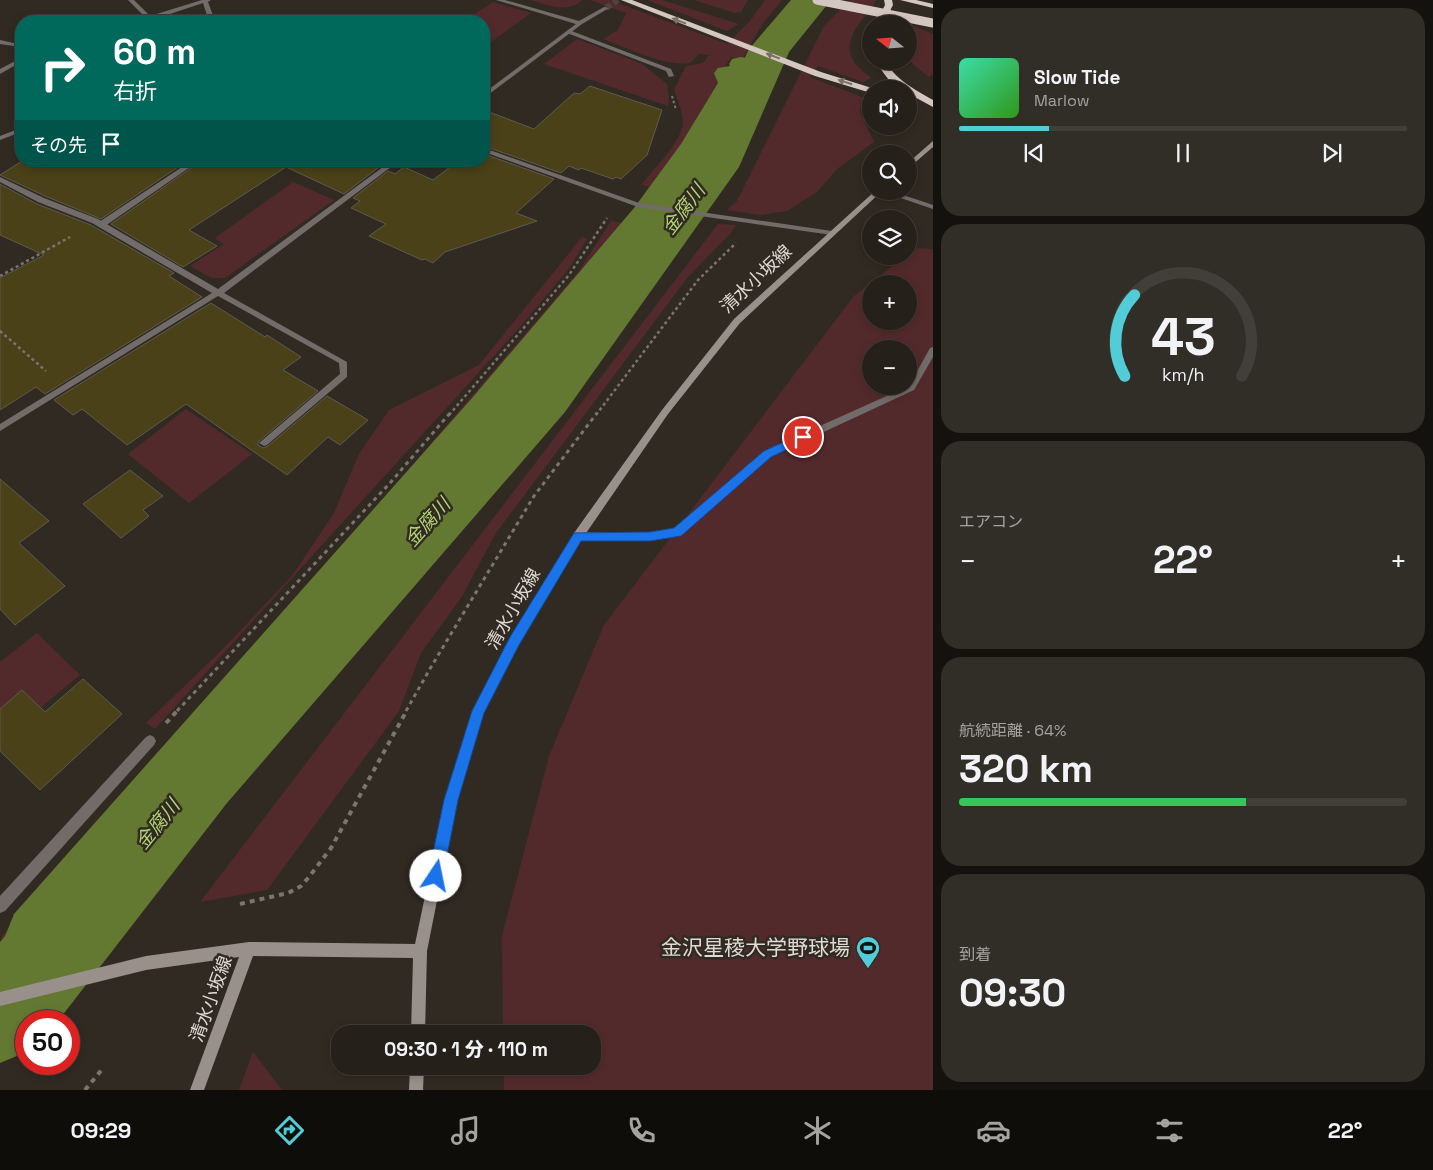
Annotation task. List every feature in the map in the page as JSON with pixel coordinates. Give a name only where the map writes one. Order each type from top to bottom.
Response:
[{"type":"highway","points":[[625,0],[818,74],[862,87]]},
{"type":"highway","points":[[817,0],[933,23]]},
{"type":"highway","points":[[884,15],[889,5],[888,0]]},
{"type":"highway","points":[[904,0],[933,6]]},
{"type":"highway","points":[[885,70],[889,76],[895,80]]},
{"type":"highway","points":[[917,94],[933,104]]},
{"type":"highway","points":[[917,105],[933,110]]},
{"type":"main road","points":[[917,158],[933,144]]},
{"type":"main road","name":"清水小坂線","points":[[197,1090],[249,949],[420,951],[451,800],[478,711],[515,641],[578,536],[665,412],[737,320],[869,200]]},
{"type":"main road","points":[[0,1000],[146,964],[249,949]]},
{"type":"main road","points":[[418,1025],[420,951]]},
{"type":"main road","points":[[416,1075],[416,1090]]},
{"type":"street","points":[[131,0],[146,15]]},
{"type":"street","points":[[499,0],[580,23]]},
{"type":"street","points":[[162,15],[206,1],[210,15]]},
{"type":"street","points":[[490,91],[580,23],[606,8]]},
{"type":"street","points":[[569,32],[668,70],[671,76]]},
{"type":"street","points":[[0,42],[15,44]]},
{"type":"street","points":[[0,72],[15,63]]},
{"type":"street","points":[[0,138],[15,132]]},
{"type":"street","points":[[490,152],[638,205],[745,222],[832,233]]},
{"type":"street","points":[[99,223],[187,167]]},
{"type":"street","points":[[0,428],[218,293],[388,167]]},
{"type":"street","points":[[0,179],[41,200],[99,223],[218,293],[343,362],[344,375],[264,443]]},
{"type":"street","points":[[911,200],[933,207]]},
{"type":"street","points":[[578,536],[650,536],[677,532],[767,454],[911,388],[933,350]]},
{"type":"street","points":[[0,906],[150,740]]},
{"type":"path","points":[[150,740],[390,483],[569,275],[620,199]]},
{"type":"path","points":[[0,276],[99,223]]},
{"type":"path","points":[[240,904],[275,897],[299,887],[313,874],[331,848],[431,667],[534,496],[698,280],[756,223]]},
{"type":"path","points":[[0,331],[66,388]]},
{"type":"path","points":[[85,1090],[104,1067]]},
{"type":"shaded area","points":[[531,0],[582,0],[570,7],[557,7]]},
{"type":"shaded area","points":[[590,0],[610,0],[727,44],[749,22],[765,0],[782,0],[763,23],[742,60],[731,57],[723,70],[724,81],[688,146],[655,188],[641,185],[670,150],[679,135],[683,123],[682,113],[674,90],[686,66],[703,63],[709,55],[699,54],[690,63],[669,62],[646,56],[603,39],[618,30],[626,13]]},
{"type":"shaded area","points":[[647,0],[662,0],[739,24],[727,31]]},
{"type":"shaded area","points":[[694,0],[748,0],[741,12],[735,13]]},
{"type":"shaded area","points":[[850,0],[876,0],[866,15],[862,15],[862,20],[852,37],[850,45],[850,53],[854,62],[871,78],[862,80],[862,82],[818,66],[810,77],[862,97],[860,112],[862,116],[862,135],[871,135],[874,142],[870,145],[862,145],[862,151],[837,169],[817,192],[787,211],[760,215],[727,210],[737,201],[824,26]]},
{"type":"shaded area","points":[[493,2],[531,13],[490,43],[490,15],[473,15]]},
{"type":"shaded area","points":[[918,28],[933,34],[933,74],[929,77],[918,68]]},
{"type":"shaded area","points":[[577,39],[642,64],[667,84],[668,106],[544,64]]},
{"type":"shaded area","points":[[293,182],[334,200],[225,278],[212,278],[190,266],[224,244],[215,238]]},
{"type":"shaded area","points":[[611,221],[628,224],[440,453],[25,937],[0,939],[69,854],[282,617],[579,271]]},
{"type":"shaded area","points":[[718,224],[736,225],[731,233],[688,277],[496,533],[461,598],[421,653],[399,711],[267,890],[200,902]]},
{"type":"shaded area","points":[[582,237],[587,239],[568,270],[519,328],[155,729],[146,723],[219,653],[292,576],[334,513],[359,454],[389,410],[479,365]]},
{"type":"shaded area","points":[[917,248],[933,249],[933,1090],[504,1090],[504,1075],[601,1075],[601,1025],[503,1025],[502,936],[549,756],[604,625],[854,296],[862,290],[862,330],[917,330],[917,275],[881,275],[894,265],[917,265]]},
{"type":"shaded area","points":[[186,409],[252,454],[189,503],[128,454]]},
{"type":"shaded area","points":[[37,633],[80,675],[0,741],[0,662]]},
{"type":"shaded area","points":[[253,1052],[282,1090],[239,1090]]},
{"type":"building","points":[[590,86],[662,110],[647,155],[621,179],[616,177],[613,179],[569,166],[561,173],[490,148],[490,112],[534,129],[574,93],[580,94]]},
{"type":"building","points":[[490,156],[554,179],[516,213],[537,221],[445,252],[433,263],[425,259],[422,260],[369,236],[386,224],[351,208],[360,201],[353,198],[388,171],[395,174],[404,167],[433,180],[450,167],[490,167]]},
{"type":"building","points":[[15,165],[15,167],[178,167],[101,219],[0,175]]},
{"type":"building","points":[[192,167],[286,167],[189,230],[217,246],[183,267],[111,224]]},
{"type":"building","points":[[286,167],[379,167],[344,194]]},
{"type":"building","points":[[0,184],[37,204],[91,225],[174,273],[169,276],[202,297],[45,394],[36,387],[0,410],[0,278],[44,255],[0,235]]},
{"type":"building","points":[[211,303],[301,357],[283,370],[318,391],[258,442],[258,445],[263,448],[268,446],[327,396],[368,420],[340,445],[328,437],[287,475],[186,404],[127,445],[82,409],[73,415],[54,400]]},
{"type":"building","points":[[130,470],[163,496],[143,510],[149,516],[121,538],[83,504]]},
{"type":"building","points":[[0,479],[49,521],[19,543],[65,586],[15,625],[0,609]]},
{"type":"building","points":[[83,679],[122,714],[40,790],[0,751],[0,709],[22,690],[45,712]]},
{"type":"waterway","name":"金腐川","points":[[0,1014],[6,1010],[198,774],[543,396],[715,167],[770,49],[812,0]]},
{"type":"waterway","points":[[741,64],[761,68]]},
{"type":"waterway","points":[[6,1010],[33,933],[486,406],[645,214],[694,146],[731,83],[727,73]]},
{"type":"tunnel","points":[[606,8],[618,0]]},
{"type":"place","name":"金沢星稜大学野球場","points":[[868,969]]},
{"type":"route","points":[[436,876],[451,800],[478,711],[515,641],[578,536],[650,536],[677,532],[767,454],[803,437]]}]
